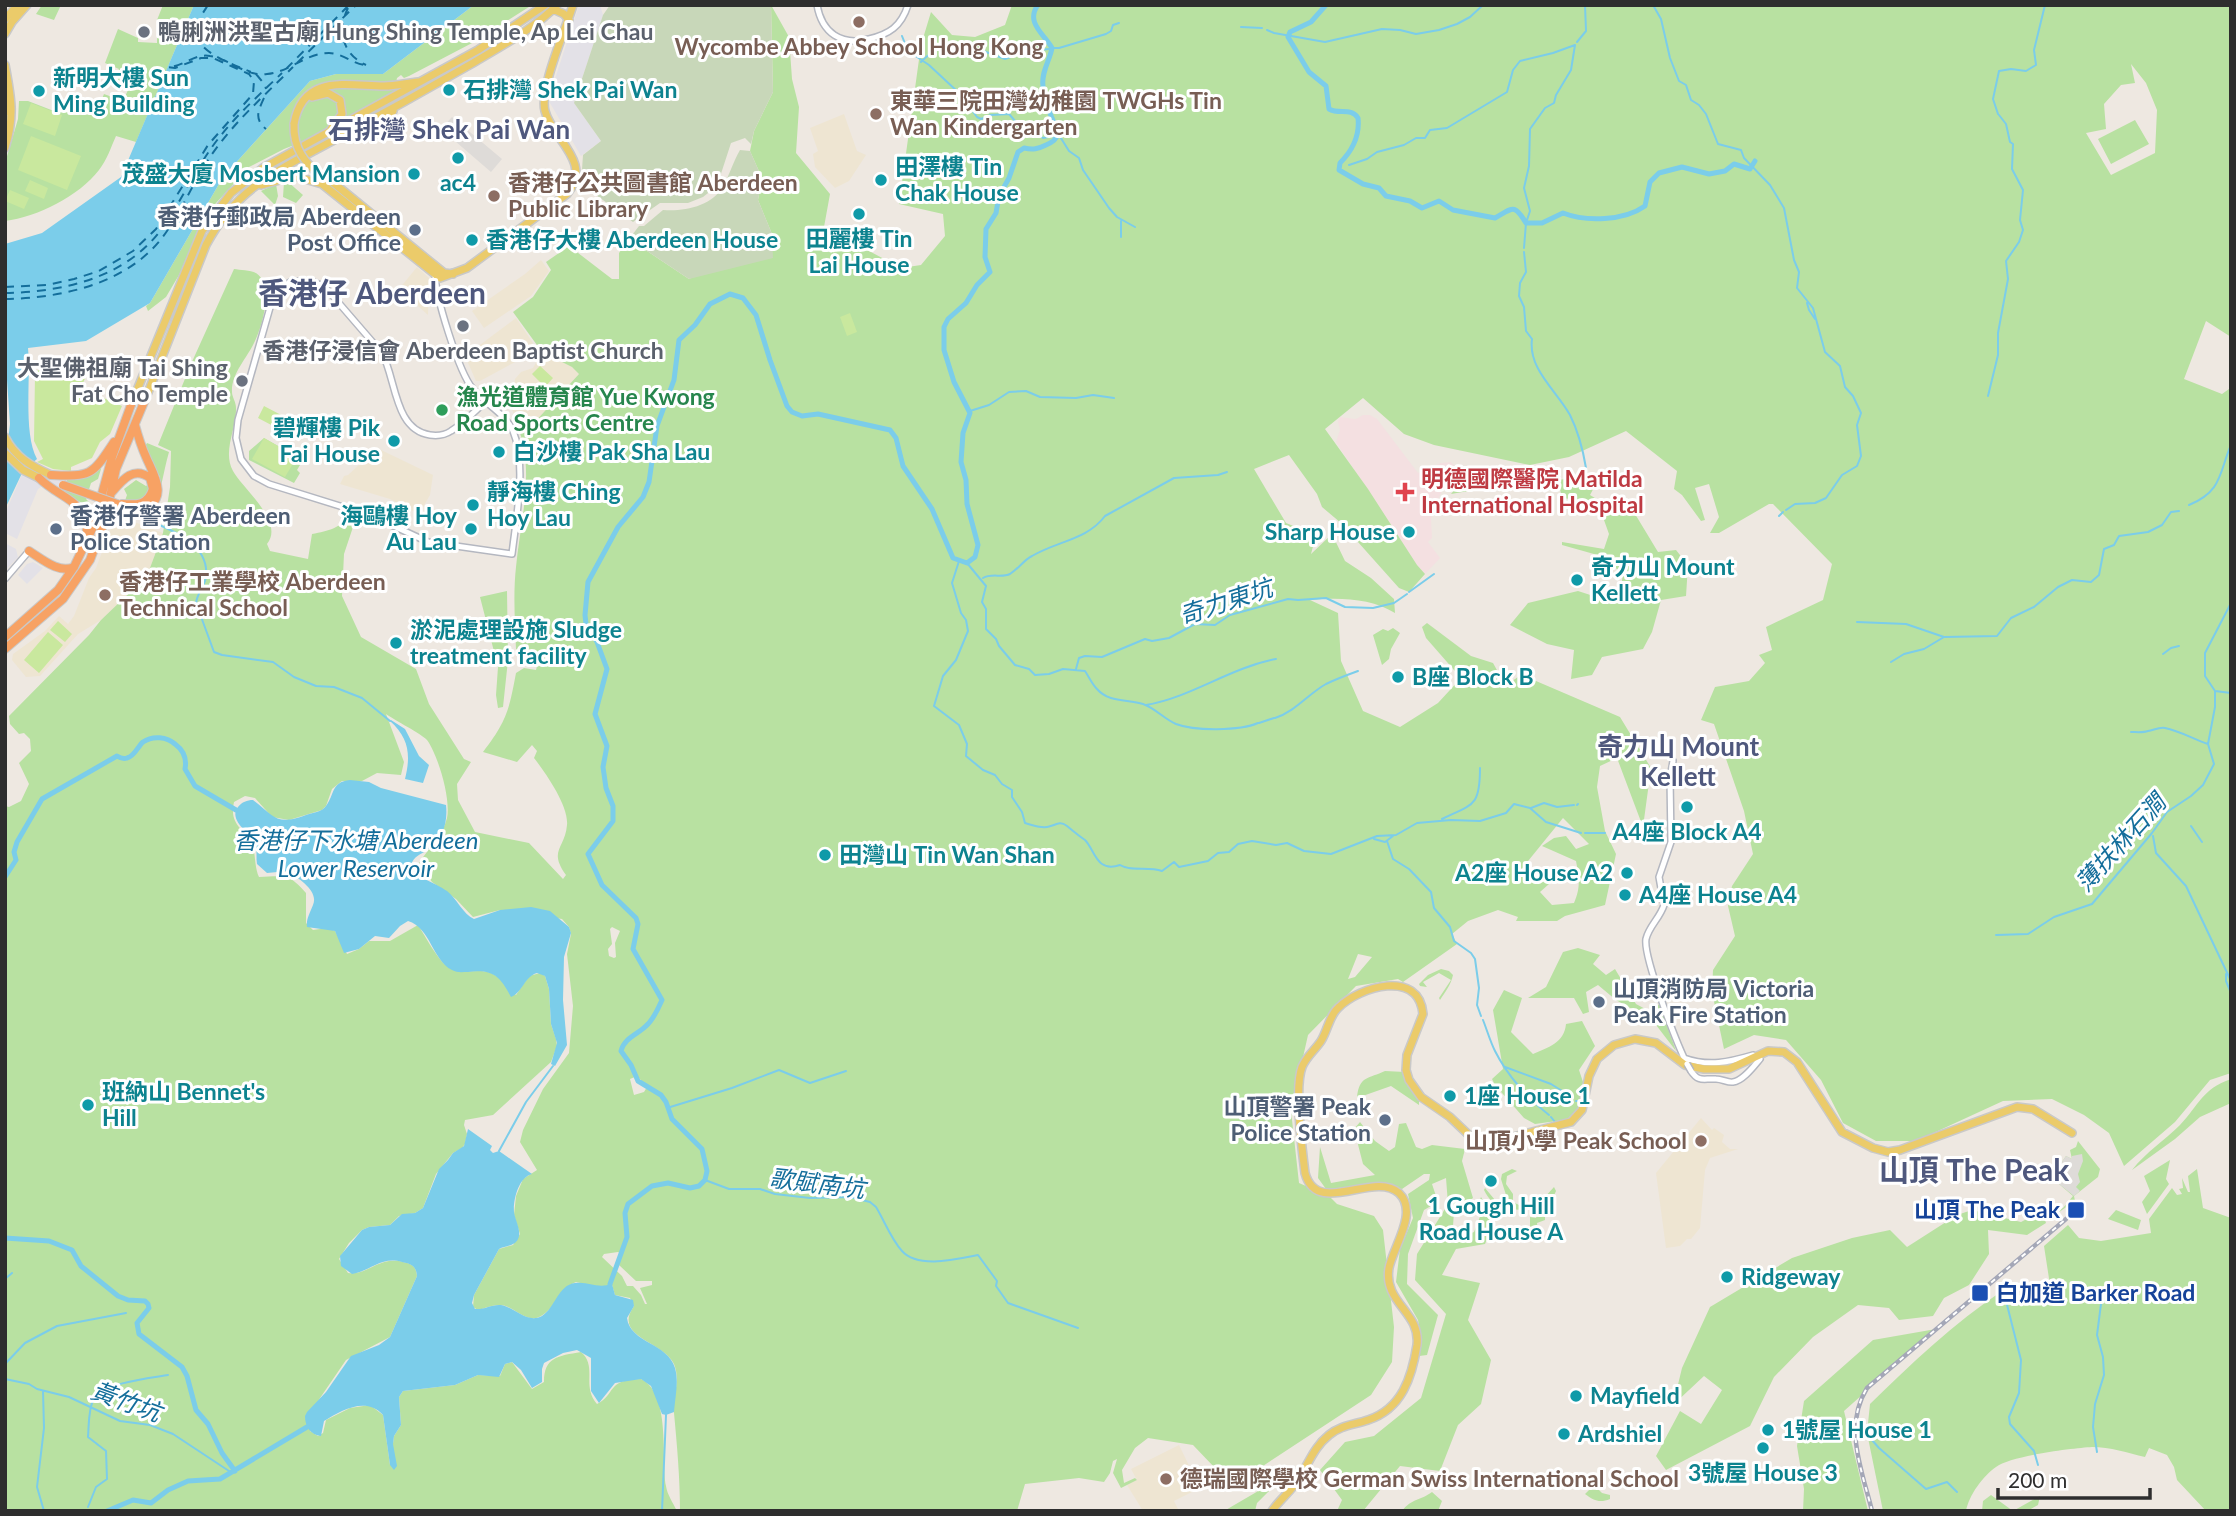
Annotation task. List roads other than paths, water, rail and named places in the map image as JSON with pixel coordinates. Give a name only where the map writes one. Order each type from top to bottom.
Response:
[{"type":"highway","points":[[5,649],[52,610],[73,587],[96,547],[116,469],[147,395]]},
{"type":"highway","points":[[5,637],[58,590],[74,567],[103,495],[131,405]]},
{"type":"highway","points":[[52,478],[117,504],[142,504],[152,493],[154,479],[135,425]]},
{"type":"highway","points":[[39,478],[78,475],[94,469],[120,434]]},
{"type":"highway","points":[[112,492],[132,473],[146,474],[154,479]]},
{"type":"highway","points":[[39,478],[79,506],[85,515],[87,539]]},
{"type":"highway","points":[[29,551],[58,568],[69,570],[74,567]]},
{"type":"highway","points":[[58,568],[58,590]]},
{"type":"main road","points":[[5,19],[18,5]]},
{"type":"main road","points":[[5,34],[27,5]]},
{"type":"main road","points":[[436,288],[445,278],[467,268],[558,201],[573,185],[576,166],[573,157],[548,119],[544,104],[547,85],[573,5]]},
{"type":"main road","points":[[552,7],[569,20]]},
{"type":"main road","points":[[131,405],[199,237],[220,205],[238,186],[257,171],[388,101],[552,7]]},
{"type":"main road","points":[[147,395],[206,245],[227,212],[253,187],[285,166],[395,108],[502,46],[552,7]]},
{"type":"main road","points":[[5,65],[13,108],[5,148]]},
{"type":"main road","points":[[418,82],[391,86],[346,83],[324,86],[306,98],[298,109],[294,138],[308,165],[387,225],[436,271],[440,278],[445,278]]},
{"type":"main road","points":[[296,124],[308,100],[322,93],[332,93],[340,100],[342,111],[337,122],[327,132]]},
{"type":"main road","points":[[5,100],[5,112]]},
{"type":"main road","points":[[378,134],[395,108]]},
{"type":"main road","points":[[253,187],[295,176],[326,186],[436,271],[453,274]]},
{"type":"main road","points":[[324,177],[373,223]]},
{"type":"main road","points":[[5,437],[24,461],[52,478]]},
{"type":"main road","points":[[5,453],[23,470],[39,478]]},
{"type":"main road","points":[[1272,1511],[1298,1480],[1313,1453],[1328,1436],[1346,1425],[1378,1416],[1397,1401],[1411,1377],[1417,1344],[1414,1324],[1394,1298],[1389,1280],[1390,1264],[1406,1217],[1402,1196],[1393,1189],[1381,1186],[1322,1192],[1312,1187],[1306,1177],[1299,1093],[1300,1074],[1338,1008],[1349,1000],[1383,986],[1402,986],[1417,995],[1423,1014],[1406,1058],[1409,1080],[1421,1097],[1450,1117],[1472,1138],[1485,1143],[1571,1122],[1582,1110],[1589,1076],[1595,1062],[1607,1050],[1635,1039],[1650,1041],[1685,1065],[1703,1069],[1729,1069],[1776,1050],[1792,1057],[1839,1128],[1854,1140],[1880,1150],[1897,1151],[2017,1107],[2040,1113],[2072,1133]]},
{"type":"street","points":[[817,5],[822,24],[827,30],[836,38],[854,42],[890,32],[901,21],[908,5]]},
{"type":"street","points":[[436,271],[436,288],[465,378],[485,402],[510,425],[516,439],[519,492],[512,554],[428,542],[372,516],[269,484],[247,469],[237,446],[239,413],[269,308],[279,289],[295,281],[309,281],[324,287],[382,354],[403,413],[410,425],[418,431],[435,435],[446,433],[485,402]]},
{"type":"street","points":[[5,579],[29,551]]},
{"type":"street","points":[[1673,761],[1670,778],[1671,842],[1659,877],[1664,905],[1650,929],[1646,946],[1668,1018],[1695,1077],[1703,1081],[1737,1081],[1759,1057]]},
{"type":"street","points":[[1686,1061],[1718,1063],[1759,1057]]},
{"type":"water","points":[[194,5],[474,5],[383,74],[336,74],[310,81],[223,177],[150,303],[86,341],[28,348],[30,435],[37,459],[23,471],[5,509],[5,466],[10,424],[5,350],[5,244],[42,233],[121,177]]},
{"type":"water","points":[[391,720],[405,729],[419,756],[429,765],[423,783],[405,779],[407,747]]},
{"type":"water","name":"香港仔下水塘 Aberdeen Lower Reservoir","points":[[350,780],[369,782],[381,788],[446,805],[441,836],[411,865],[422,877],[447,891],[470,917],[474,919],[500,910],[531,907],[550,911],[569,927],[571,933],[564,957],[563,1000],[567,1045],[555,1066],[551,1064],[557,1043],[551,1024],[549,989],[545,976],[537,973],[533,975],[511,997],[495,975],[477,971],[458,972],[445,965],[422,930],[408,921],[389,938],[375,936],[359,949],[344,953],[335,931],[307,927],[314,900],[311,890],[288,871],[267,873],[257,864],[254,842],[236,817],[235,812],[240,805],[253,800],[276,818],[288,820],[322,810],[336,786]]},
{"type":"water","points":[[468,1129],[492,1146],[490,1150],[493,1153],[499,1151],[532,1174],[520,1184],[516,1195],[514,1212],[519,1229],[518,1239],[499,1249],[474,1295],[472,1303],[475,1309],[501,1305],[526,1317],[536,1318],[546,1312],[569,1285],[612,1284],[615,1295],[633,1300],[634,1306],[627,1318],[635,1333],[665,1353],[675,1368],[677,1379],[674,1412],[662,1414],[651,1386],[641,1379],[615,1383],[599,1403],[591,1391],[591,1358],[577,1350],[563,1353],[544,1363],[542,1382],[532,1388],[521,1370],[512,1362],[505,1364],[499,1377],[478,1375],[455,1385],[403,1391],[399,1397],[401,1425],[394,1436],[393,1444],[397,1466],[394,1470],[390,1465],[383,1415],[377,1409],[362,1406],[338,1413],[324,1421],[321,1436],[309,1429],[305,1420],[307,1412],[326,1392],[351,1356],[379,1345],[390,1337],[417,1276],[413,1266],[395,1261],[382,1262],[352,1274],[341,1266],[340,1256],[362,1230],[390,1225],[402,1214],[415,1213],[423,1208],[439,1169],[453,1153],[464,1146]]},
{"type":"waterway","points":[[610,1284],[627,1237],[625,1213],[628,1204],[652,1186],[668,1183],[690,1188],[699,1186],[705,1180],[707,1171],[702,1149],[672,1119],[661,1095],[638,1081],[621,1051],[628,1039],[643,1029],[656,1014],[662,1000],[633,949],[638,924],[636,918],[602,885],[588,854],[613,821],[613,806],[606,788],[603,767],[607,746],[595,714],[607,669],[597,642],[586,624],[588,582],[618,527],[643,497],[649,482],[657,426],[674,380],[679,340],[695,325],[710,304],[730,294],[743,298],[756,315],[787,406],[792,412],[802,416],[818,414],[890,430],[896,438],[903,466],[932,509],[953,558],[967,563],[975,557],[978,545],[967,504],[966,480],[961,462],[963,433],[970,413],[954,382],[944,350],[944,327],[990,272],[985,257],[986,229],[996,213],[999,196],[1018,152],[1024,148],[1043,146],[1058,135],[1043,86],[1043,76],[1052,48],[1035,22],[1038,5]]},
{"type":"waterway","points":[[1326,5],[1311,22],[1290,32],[1288,37],[1309,72],[1326,86],[1329,109],[1352,113],[1358,118],[1354,143],[1340,163],[1339,170],[1363,184],[1379,188],[1386,196],[1410,201],[1422,208],[1439,201],[1453,210],[1495,218],[1513,209],[1519,212],[1526,223],[1542,223],[1563,213],[1594,219],[1616,217],[1645,206],[1650,182],[1659,173],[1682,167],[1709,174],[1725,171],[1734,164],[1750,169],[1755,161]]},
{"type":"waterway","points":[[1267,30],[1325,42],[1382,29],[1416,34],[1457,24],[1483,5]]},
{"type":"waterway","points":[[1577,42],[1586,31],[1585,5]]},
{"type":"waterway","points":[[1653,5],[1661,19],[1670,58],[1679,81],[1686,85],[1691,100],[1706,114],[1718,144],[1741,150],[1744,158],[1770,185],[1784,208],[1794,260],[1799,272],[1797,288],[1813,308],[1825,352],[1840,366],[1845,387],[1861,413],[1857,425],[1861,456],[1857,466],[1842,475],[1826,498],[1815,503],[1795,504],[1786,510]]},
{"type":"waterway","points":[[1998,114],[1993,99],[1999,71],[2026,71],[2036,65],[2034,50],[2045,5]]},
{"type":"waterway","points":[[1052,48],[1106,34],[1111,31],[1113,25],[1119,23]]},
{"type":"waterway","points":[[1241,27],[1262,28]]},
{"type":"waterway","points":[[902,36],[908,51],[929,65],[959,93],[977,117],[981,119],[991,115],[1009,114],[1016,122],[1022,121],[1043,138],[1059,135],[1069,151],[1079,158],[1083,170],[1109,208],[1117,217],[1135,227]]},
{"type":"waterway","points":[[1349,165],[1416,138],[1425,138],[1430,130],[1447,128],[1507,92],[1513,70],[1520,61],[1575,45]]},
{"type":"waterway","points":[[1524,248],[1530,211],[1524,188],[1529,166],[1530,129],[1545,108],[1554,103],[1571,70],[1575,45]]},
{"type":"waterway","points":[[921,62],[931,53],[951,46],[972,48],[1005,59],[1028,51],[1049,49]]},
{"type":"waterway","points":[[1988,396],[1998,355],[1998,333],[2008,279],[2006,261],[2019,242],[2023,230],[2020,220],[2023,190],[2012,169],[2013,144],[2010,142],[2006,124],[1999,115]]},
{"type":"waterway","points":[[1121,221],[1121,237]]},
{"type":"waterway","points":[[1524,252],[1526,272],[1520,283],[1519,296],[1524,307],[1526,331],[1532,339],[1534,360],[1570,415],[1586,468]]},
{"type":"waterway","points":[[1807,303],[1815,319]]},
{"type":"waterway","points":[[970,411],[989,405],[1009,392],[1026,391],[1040,397],[1076,398],[1093,395],[1114,398]]},
{"type":"waterway","points":[[2189,505],[2200,500],[2214,487],[2231,445]]},
{"type":"waterway","points":[[983,578],[1010,574],[1032,556],[1081,535],[1105,516],[1174,478],[1227,472]]},
{"type":"waterway","points":[[1857,622],[1906,624],[1944,637],[1997,636],[2011,618],[2034,607],[2058,587],[2072,580],[2091,582],[2099,575],[2104,549],[2114,545],[2119,536],[2148,532],[2162,525],[2171,512],[2179,511]]},
{"type":"waterway","points":[[1779,516],[1783,512]]},
{"type":"waterway","points":[[140,517],[173,531],[194,545],[201,554],[206,577],[196,603],[214,652],[273,662],[294,677],[316,686],[334,687],[362,698],[390,721]]},
{"type":"waterway","points":[[959,561],[952,583],[968,631],[956,660],[943,676],[934,706],[959,725],[967,744],[966,756],[1012,790],[1012,797],[1022,812],[1025,823],[1044,827],[1064,824],[1085,840],[1097,859],[1106,866],[1120,865],[1162,871],[1174,862],[1179,867],[1208,861],[1218,853],[1229,852],[1238,844],[1252,841],[1276,845],[1287,843],[1304,851],[1331,854],[1377,836],[1396,835],[1417,823],[1480,821],[1506,813],[1514,804],[1530,808],[1546,822],[1581,833]]},
{"type":"waterway","points":[[967,563],[986,586],[982,602],[986,609],[986,629],[1015,665],[1029,669],[1035,675],[1063,669],[1085,671],[1095,687],[1107,697],[1143,704],[1172,722],[1184,726],[1229,729],[1258,723]]},
{"type":"waterway","points":[[1409,592],[1434,574]]},
{"type":"waterway","name":"奇力東坑","points":[[1076,669],[1079,658],[1085,656],[1102,657],[1145,639],[1152,641],[1169,638],[1195,624],[1215,625],[1230,615],[1288,599],[1326,598],[1345,607],[1373,608],[1394,603],[1407,594]]},
{"type":"waterway","name":"薄扶林石澗","points":[[1996,935],[2028,934],[2054,917],[2092,904],[2167,812],[2203,785],[2214,764],[2208,744],[2215,707],[2215,691],[2205,676],[2205,653],[2231,603]]},
{"type":"waterway","points":[[1891,662],[1904,654],[1924,649],[1944,637]]},
{"type":"waterway","points":[[2163,654],[2179,646]]},
{"type":"waterway","points":[[1146,705],[1179,696],[1242,669],[1276,659]]},
{"type":"waterway","points":[[1275,718],[1326,684],[1358,671]]},
{"type":"waterway","points":[[2215,691],[2231,693]]},
{"type":"waterway","points":[[1259,723],[1274,718]]},
{"type":"waterway","points":[[2131,732],[2165,728],[2208,744]]},
{"type":"waterway","points":[[5,877],[16,860],[14,852],[17,842],[42,799],[117,756],[130,757],[143,742],[151,738],[164,738],[175,744],[184,755],[185,769],[195,786],[236,810]]},
{"type":"waterway","points":[[1442,819],[1473,802],[1480,781],[1480,768]]},
{"type":"waterway","points":[[1531,808],[1544,803],[1557,807],[1574,805]]},
{"type":"waterway","points":[[2191,826],[2202,842]]},
{"type":"waterway","points":[[1585,833],[1605,833]]},
{"type":"waterway","points":[[1374,839],[1385,842],[1393,836]]},
{"type":"waterway","points":[[2153,836],[2156,853],[2186,886],[2231,981]]},
{"type":"waterway","points":[[1387,841],[1393,859],[1409,869],[1431,892],[1434,908],[1450,927],[1454,941],[1475,959],[1479,988],[1477,1005],[1481,1016]]},
{"type":"waterway","points":[[2226,974],[2231,993]]},
{"type":"waterway","points":[[1483,1020],[1493,1047],[1512,1078],[1533,1102],[1549,1115]]},
{"type":"waterway","points":[[499,1151],[526,1102],[553,1066]]},
{"type":"waterway","points":[[1505,1067],[1551,1084],[1570,1096]]},
{"type":"waterway","points":[[667,1108],[779,1070],[810,1083],[846,1071]]},
{"type":"waterway","points":[[1551,1117],[1555,1122]]},
{"type":"waterway","name":"歌賦南坑","points":[[705,1180],[729,1189],[760,1189],[775,1194],[810,1198],[850,1197],[870,1202],[876,1207],[898,1246],[909,1257],[938,1261],[978,1255],[997,1281],[996,1286],[1008,1303],[1078,1328]]},
{"type":"waterway","points":[[5,1238],[49,1241],[72,1250],[81,1266],[118,1296],[128,1300],[145,1301],[148,1304],[149,1308],[137,1323],[139,1334],[182,1367],[196,1410],[208,1424],[222,1453],[235,1471]]},
{"type":"waterway","points":[[5,1279],[12,1273]]},
{"type":"waterway","points":[[2097,1452],[2093,1427],[2095,1404],[2104,1375],[2103,1357],[2097,1335],[2106,1288]]},
{"type":"waterway","points":[[2003,1289],[2021,1360],[2019,1393],[2009,1417],[2010,1424],[2034,1451],[2038,1465]]},
{"type":"waterway","points":[[5,1364],[25,1343],[57,1326],[126,1313]]},
{"type":"waterway","points":[[88,1507],[96,1487],[107,1479],[106,1451],[88,1437],[94,1398],[107,1388],[168,1375]]},
{"type":"waterway","name":"黃竹坑","points":[[5,1379],[69,1397],[120,1421],[150,1425],[173,1434],[229,1471]]},
{"type":"waterway","points":[[43,1391],[44,1428],[37,1487],[44,1511]]},
{"type":"waterway","points":[[662,1511],[666,1415]]},
{"type":"waterway","points":[[107,1511],[133,1500],[151,1503],[168,1490],[188,1481],[220,1479],[307,1427]]},
{"type":"waterway","points":[[1864,1431],[1879,1448],[1926,1489],[1947,1482],[1957,1492]]},
{"type":"railway","points":[[1872,1511],[1855,1433],[1856,1418],[1867,1388],[2066,1219]]},
{"type":"place","name":"Wycombe Abbey School Hong Kong","points":[[859,22]]},
{"type":"place","name":"鴨脷洲洪聖古廟 Hung Shing Temple, Ap Lei Chau","points":[[144,32]]},
{"type":"place","name":"石排灣 Shek Pai Wan","points":[[449,90]]},
{"type":"place","name":"新明大樓 Sun Ming Building","points":[[39,91]]},
{"type":"place","name":"東華三院田灣幼稚園 TWGHs Tin Wan Kindergarten","points":[[876,114]]},
{"type":"place","name":"ac4","points":[[458,158]]},
{"type":"place","name":"茂盛大廈 Mosbert Mansion","points":[[414,174]]},
{"type":"place","name":"田澤樓 Tin Chak House","points":[[881,180]]},
{"type":"place","name":"香港仔公共圖書館 Aberdeen Public Library","points":[[494,196]]},
{"type":"place","name":"田麗樓 Tin Lai House","points":[[859,214]]},
{"type":"place","name":"香港仔郵政局 Aberdeen Post Office","points":[[415,230]]},
{"type":"place","name":"香港仔大樓 Aberdeen House","points":[[472,240]]},
{"type":"place","name":"香港仔浸信會 Aberdeen Baptist Church","points":[[463,326]]},
{"type":"place","name":"大聖佛祖廟 Tai Shing Fat Cho Temple","points":[[242,381]]},
{"type":"place","name":"漁光道體育館 Yue Kwong Road Sports Centre","points":[[442,410]]},
{"type":"place","name":"碧輝樓 Pik Fai House","points":[[394,441]]},
{"type":"place","name":"白沙樓 Pak Sha Lau","points":[[499,452]]},
{"type":"place","name":"明德國際醫院 Matilda International Hospital","points":[[1405,492]]},
{"type":"place","name":"靜海樓 Ching Hoy Lau","points":[[473,505]]},
{"type":"place","name":"香港仔警署 Aberdeen Police Station","points":[[56,529]]},
{"type":"place","name":"海鷗樓 Hoy Au Lau","points":[[471,529]]},
{"type":"place","name":"Sharp House","points":[[1409,532]]},
{"type":"place","name":"奇力山 Mount Kellett","points":[[1577,580]]},
{"type":"place","name":"香港仔工業學校 Aberdeen Technical School","points":[[105,595]]},
{"type":"place","name":"淤泥處理設施 Sludge treatment facility","points":[[396,643]]},
{"type":"place","name":"B座 Block B","points":[[1398,677]]},
{"type":"place","name":"A4座 Block A4","points":[[1687,807]]},
{"type":"place","name":"田灣山 Tin Wan Shan","points":[[825,855]]},
{"type":"place","name":"A2座 House A2","points":[[1627,873]]},
{"type":"place","name":"A4座 House A4","points":[[1625,895]]},
{"type":"place","name":"山頂消防局 Victoria Peak Fire Station","points":[[1599,1002]]},
{"type":"place","name":"1座 House 1","points":[[1450,1096]]},
{"type":"place","name":"班納山 Bennet's Hill","points":[[88,1105]]},
{"type":"place","name":"山頂警署 Peak Police Station","points":[[1385,1120]]},
{"type":"place","name":"山頂小學 Peak School","points":[[1701,1141]]},
{"type":"place","name":"1 Gough Hill Road House A","points":[[1491,1181]]},
{"type":"place","name":"山頂 The Peak","points":[[2076,1210]]},
{"type":"place","name":"Ridgeway","points":[[1727,1277]]},
{"type":"place","name":"白加道 Barker Road","points":[[1980,1293]]},
{"type":"place","name":"Mayfield","points":[[1576,1396]]},
{"type":"place","name":"1號屋 House 1","points":[[1768,1430]]},
{"type":"place","name":"Ardshiel","points":[[1564,1434]]},
{"type":"place","name":"3號屋 House 3","points":[[1763,1448]]},
{"type":"place","name":"德瑞國際學校 German Swiss International School","points":[[1166,1479]]},
{"type":"district","name":"石排灣 Shek Pai Wan","points":[[449,130]]},
{"type":"district","name":"香港仔 Aberdeen","points":[[372,294]]},
{"type":"district","name":"奇力山 Mount Kellett","points":[[1678,762]]},
{"type":"district","name":"山頂 The Peak","points":[[1974,1171]]}]
